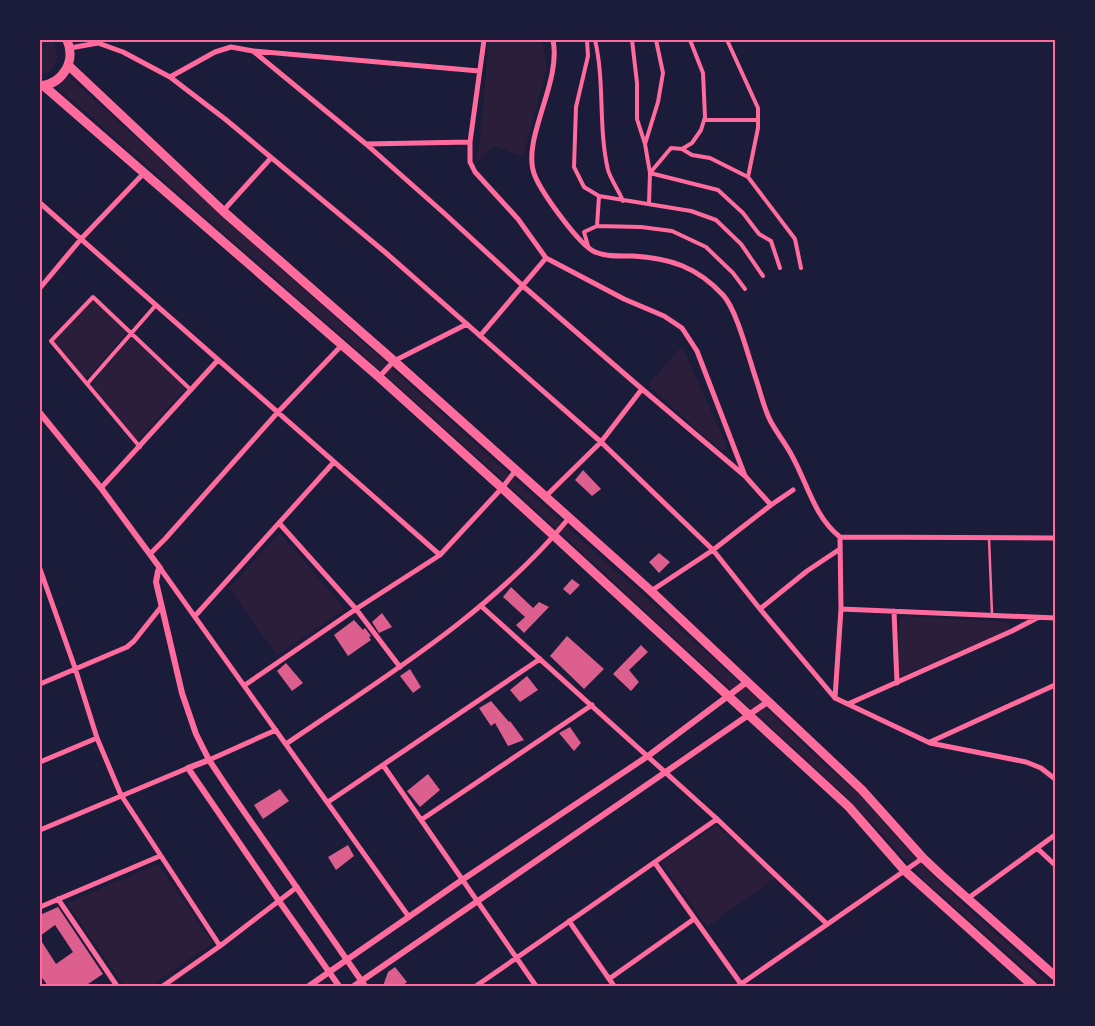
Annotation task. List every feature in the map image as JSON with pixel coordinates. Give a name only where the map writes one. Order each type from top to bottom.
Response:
[{"type":"main road","points":[[69,44],[68,65],[61,76],[56,81],[42,86],[342,345],[502,488],[849,807],[905,871],[1033,986]]},
{"type":"main road","points":[[68,65],[223,211],[394,360],[651,591],[769,700],[862,790],[923,858],[1055,976]]},
{"type":"street","points":[[484,40],[470,142],[470,162],[475,172],[518,219],[546,258],[624,299],[664,316],[682,328],[697,351],[746,476]]},
{"type":"street","points":[[553,40],[556,57],[550,86],[535,137],[531,160],[535,176],[556,211],[578,237],[594,252],[612,256],[658,258],[680,264],[701,276],[724,296],[734,312],[771,422],[791,453],[808,488],[816,510],[829,529],[840,537],[1055,538]]},
{"type":"street","points":[[587,40],[588,56],[576,107],[574,167],[584,187],[599,196],[691,211],[716,220],[741,244],[764,276]]},
{"type":"street","points":[[595,40],[598,53],[602,121],[608,171],[624,201]]},
{"type":"street","points":[[632,40],[637,83],[636,119],[646,144],[650,173],[648,203]]},
{"type":"street","points":[[646,144],[658,102],[663,73],[656,40]]},
{"type":"street","points":[[682,149],[692,143],[701,130],[705,117],[704,73],[690,40]]},
{"type":"street","points":[[727,40],[758,108],[758,128],[748,176]]},
{"type":"street","points":[[69,44],[96,42],[123,52],[170,77],[226,119],[386,253],[601,442],[713,550],[835,698],[930,743],[1026,762],[1041,768],[1055,779]]},
{"type":"street","points":[[170,77],[215,52],[231,47],[252,51],[479,71]]},
{"type":"street","points":[[252,51],[366,144],[523,286],[746,476],[771,505]]},
{"type":"street","points":[[704,120],[757,120]]},
{"type":"street","points":[[366,144],[470,142]]},
{"type":"street","points":[[650,173],[671,148],[682,149],[692,155],[710,158],[748,176],[795,239],[801,268]]},
{"type":"street","points":[[223,211],[271,158]]},
{"type":"street","points":[[40,288],[81,239],[144,173]]},
{"type":"street","points":[[650,173],[718,190],[744,213],[760,234],[770,241],[780,268]]},
{"type":"street","points":[[597,226],[599,196]]},
{"type":"street","points":[[40,203],[440,555]]},
{"type":"street","points":[[588,246],[584,232],[597,226],[640,227],[672,231],[706,247],[733,273],[745,289]]},
{"type":"street","points":[[480,336],[546,258]]},
{"type":"street","points":[[140,447],[52,342],[93,297],[191,390]]},
{"type":"street","points":[[87,384],[156,305]]},
{"type":"street","points":[[378,378],[394,360],[467,324]]},
{"type":"street","points":[[150,554],[278,412],[342,345]]},
{"type":"street","points":[[101,488],[218,360]]},
{"type":"street","points":[[546,496],[601,442],[642,389]]},
{"type":"street","points":[[40,413],[101,488],[150,554],[409,917]]},
{"type":"street","points":[[195,616],[334,462]]},
{"type":"street","points":[[244,685],[440,555],[502,488],[516,470]]},
{"type":"street","points":[[651,591],[713,550],[792,490]]},
{"type":"street","points":[[286,744],[400,667],[481,606],[554,536],[569,518]]},
{"type":"street","points":[[279,523],[356,609],[400,667]]},
{"type":"street","points":[[835,698],[841,609],[840,537]]},
{"type":"street","points":[[760,609],[807,571],[840,549]]},
{"type":"street","points":[[160,568],[156,582],[161,608],[182,694],[196,734],[209,760],[363,983]]},
{"type":"street","points":[[40,570],[75,668],[97,738],[121,795],[220,946]]},
{"type":"street","points":[[481,606],[718,818],[827,924]]},
{"type":"street","points":[[40,684],[127,647],[161,608]]},
{"type":"street","points":[[841,609],[1055,618]]},
{"type":"street","points":[[894,611],[897,683]]},
{"type":"street","points":[[848,704],[1038,618]]},
{"type":"street","points":[[328,802],[540,659]]},
{"type":"street","points":[[309,986],[462,880],[648,756],[748,681]]},
{"type":"street","points":[[930,743],[1055,685]]},
{"type":"street","points":[[354,986],[363,983],[477,901],[769,700]]},
{"type":"street","points":[[421,820],[592,705]]},
{"type":"street","points":[[40,830],[276,730]]},
{"type":"street","points":[[40,762],[97,738]]},
{"type":"street","points":[[383,765],[536,986]]},
{"type":"street","points":[[188,768],[339,986]]},
{"type":"street","points":[[476,986],[718,818]]},
{"type":"street","points":[[967,899],[1055,836]]},
{"type":"street","points":[[1038,849],[1055,865]]},
{"type":"street","points":[[40,907],[160,856]]},
{"type":"street","points":[[655,863],[739,985],[923,858]]},
{"type":"street","points":[[163,986],[220,946],[297,887]]},
{"type":"street","points":[[58,899],[117,986]]},
{"type":"street","points":[[609,979],[694,919]]},
{"type":"street","points":[[569,921],[614,986]]},
{"type":"lane","points":[[989,538],[992,616]]},
{"type":"shaded area","points":[[40,40],[51,40],[57,56],[51,70],[40,75]]},
{"type":"shaded area","points":[[489,40],[539,40],[545,54],[546,70],[523,157],[494,146],[475,164],[480,141]]},
{"type":"shaded area","points":[[68,76],[750,692],[821,761],[859,794],[931,875],[1054,986],[1044,986],[925,881],[853,803],[522,497],[58,88]]},
{"type":"shaded area","points":[[92,299],[128,331],[86,380],[53,341]]},
{"type":"shaded area","points":[[131,337],[186,388],[137,441],[90,386]]},
{"type":"shaded area","points":[[682,346],[726,444],[727,449],[725,451],[720,450],[648,385]]},
{"type":"shaded area","points":[[280,533],[345,609],[277,655],[229,588]]},
{"type":"shaded area","points":[[903,616],[1007,622],[1010,624],[1010,629],[902,676],[898,672],[899,621]]},
{"type":"shaded area","points":[[717,825],[776,877],[707,927],[661,862]]},
{"type":"shaded area","points":[[158,864],[213,943],[150,986],[124,986],[67,903]]},
{"type":"building","points":[[583,470],[601,489],[592,496],[575,480]]},
{"type":"building","points":[[659,553],[670,562],[659,573],[649,562]]},
{"type":"building","points":[[572,579],[580,585],[570,595],[563,589]]},
{"type":"building","points":[[511,587],[533,608],[539,602],[549,607],[524,633],[516,625],[525,617],[503,597]]},
{"type":"building","points":[[382,613],[392,627],[379,633],[372,622]]},
{"type":"building","points":[[354,620],[363,630],[365,628],[371,636],[369,637],[371,640],[348,656],[334,635]]},
{"type":"building","points":[[567,636],[604,669],[584,689],[550,656]]},
{"type":"building","points":[[641,645],[648,652],[629,670],[639,682],[631,691],[613,674]]},
{"type":"building","points":[[286,663],[303,683],[292,691],[277,671]]},
{"type":"building","points":[[410,669],[421,687],[413,693],[400,676]]},
{"type":"building","points":[[527,676],[538,690],[520,702],[510,690]]},
{"type":"building","points":[[491,701],[510,721],[524,740],[508,746],[495,723],[491,726],[479,708]]},
{"type":"building","points":[[570,727],[581,743],[574,751],[559,733]]},
{"type":"building","points":[[428,774],[440,790],[420,807],[407,791]]},
{"type":"building","points":[[280,789],[289,801],[263,819],[254,805]]},
{"type":"building","points":[[348,845],[354,856],[336,870],[328,857]]},
{"type":"building","points":[[58,907],[103,974],[85,986],[48,986],[40,975],[40,939],[56,964],[73,952],[55,925],[40,936],[40,915]]},
{"type":"building","points":[[395,967],[407,982],[402,986],[383,986],[388,972]]}]
